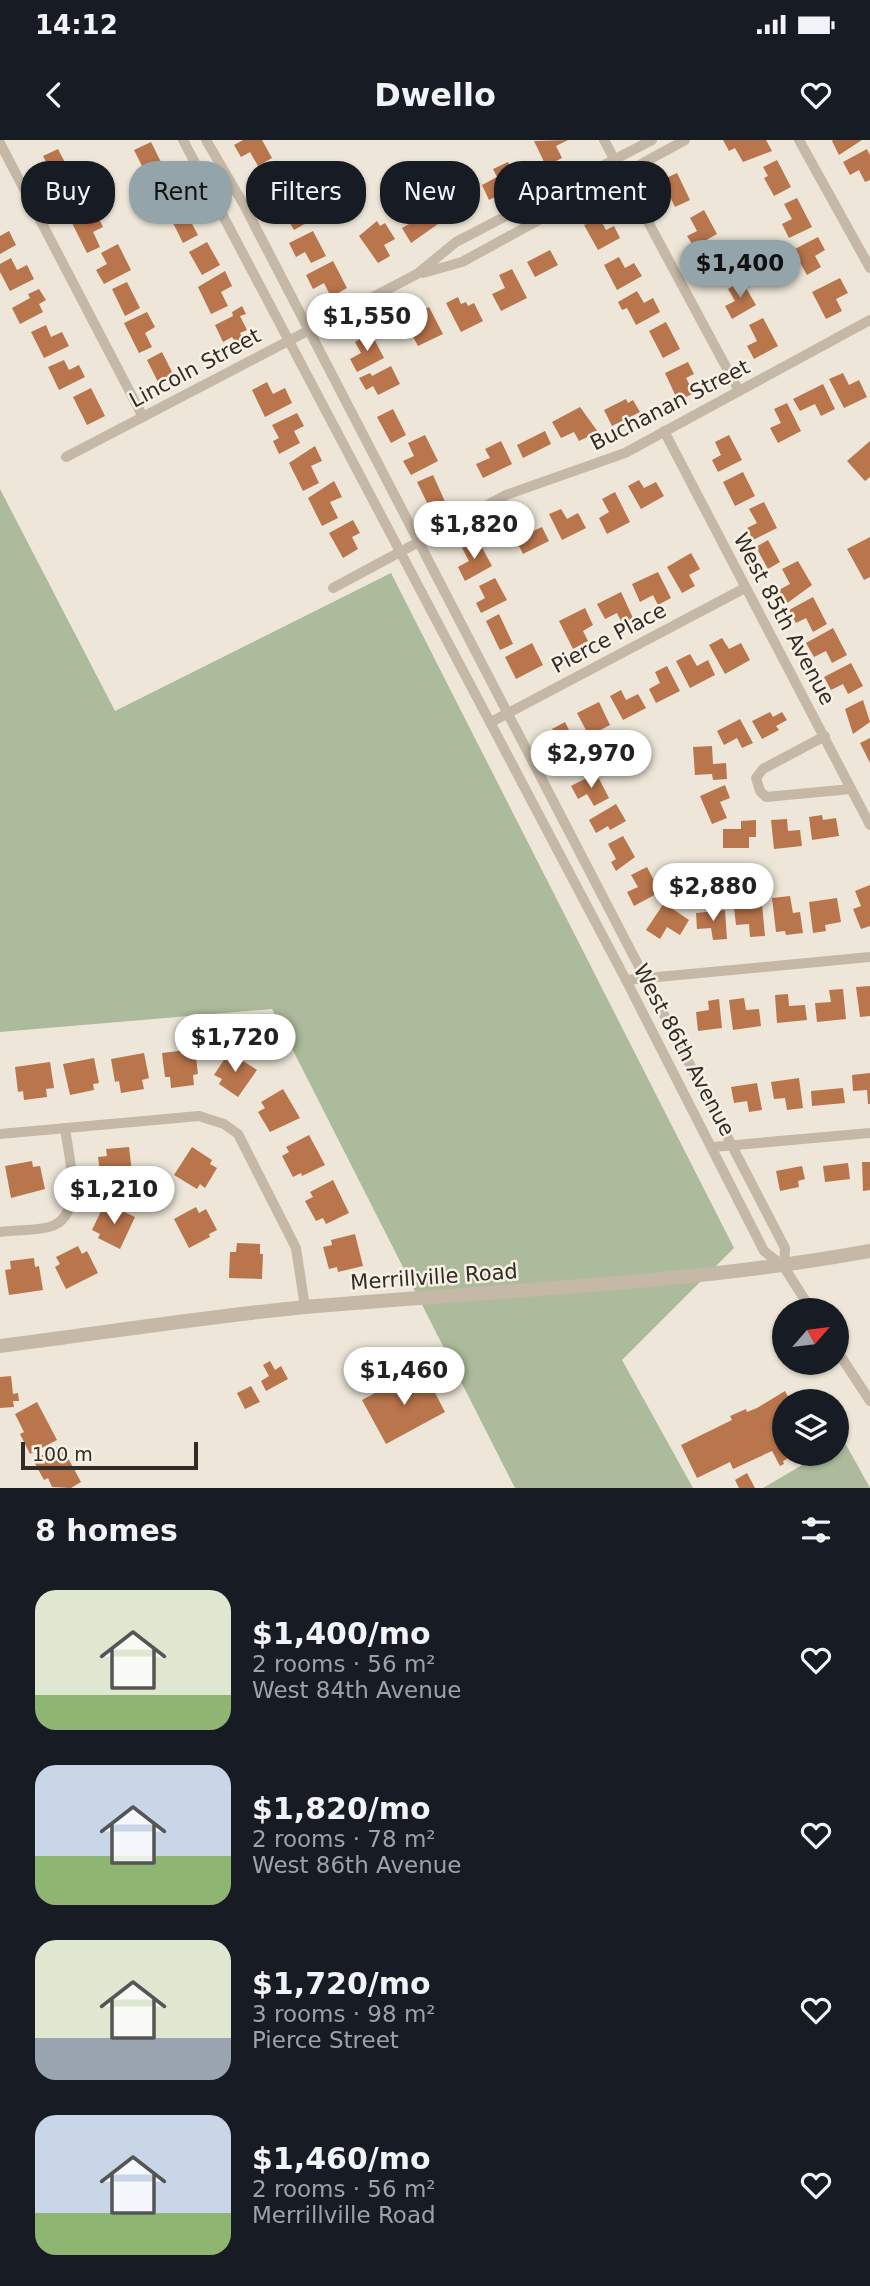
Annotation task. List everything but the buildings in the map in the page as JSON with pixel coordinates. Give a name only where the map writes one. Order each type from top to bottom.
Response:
[{"type":"street","name":"West 86th Avenue","points":[[183,140],[626,980],[764,1251],[784,1266],[804,1298]]},
{"type":"street","name":"West 86th Avenue","points":[[206,140],[244,205],[785,1248],[784,1266]]},
{"type":"street","points":[[604,140],[616,161]]},
{"type":"street","name":"Lincoln Street","points":[[66,457],[417,274],[456,242],[652,140]]},
{"type":"street","name":"Lincoln Street","points":[[649,161],[685,140]]},
{"type":"street","points":[[799,140],[870,268]]},
{"type":"street","points":[[0,143],[143,417]]},
{"type":"street","name":"Lincoln Street","points":[[417,274],[461,262],[533,224]]},
{"type":"street","points":[[650,224],[739,391]]},
{"type":"street","name":"Buchanan Street","points":[[333,588],[506,495],[608,461],[870,320]]},
{"type":"street","name":"West 85th Avenue","points":[[664,431],[870,825]]},
{"type":"street","name":"Pierce Place","points":[[491,722],[745,588]]},
{"type":"street","points":[[825,736],[763,769],[756,778],[760,791],[766,797],[781,797],[852,789]]},
{"type":"street","points":[[626,980],[870,957]]},
{"type":"street","points":[[0,1134],[199,1116],[223,1124],[238,1134],[296,1248],[305,1307]]},
{"type":"street","points":[[0,1232],[51,1227],[69,1210],[72,1198],[65,1128]]},
{"type":"street","points":[[713,1147],[870,1133]]},
{"type":"street","name":"Merrillville Road","points":[[0,1346],[305,1307],[510,1293],[784,1266],[870,1251]]},
{"type":"street","points":[[849,1369],[870,1401]]},
{"type":"green space","points":[[0,489],[115,711],[391,573],[734,1248],[622,1360],[693,1488],[515,1488],[272,1009],[0,1032]]},
{"type":"green space","points":[[849,1450],[870,1488],[763,1488],[801,1466],[849,1466]]}]
